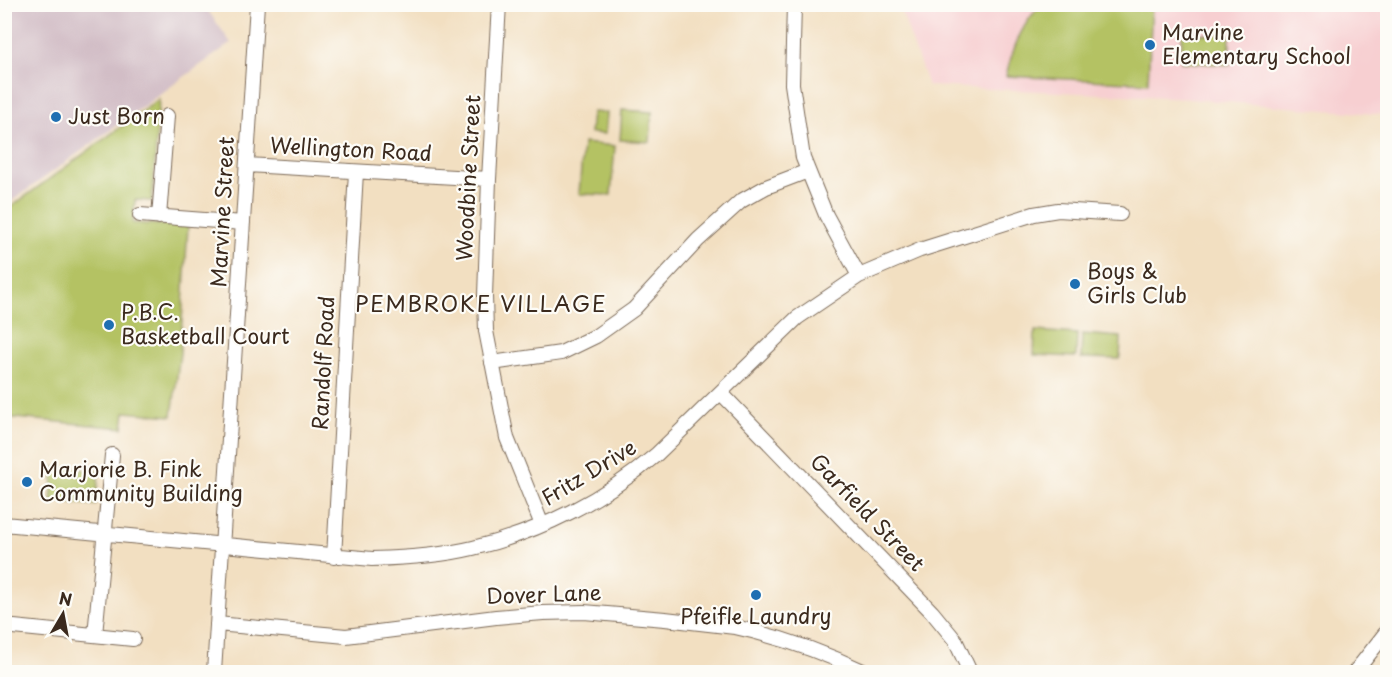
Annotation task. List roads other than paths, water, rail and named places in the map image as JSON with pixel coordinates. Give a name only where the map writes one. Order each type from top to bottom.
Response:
[{"type":"street","name":"Marvine Street","points":[[214,672],[256,4]]},
{"type":"street","name":"Woodbine Street","points":[[499,4],[489,179],[485,318],[507,438],[542,525]]},
{"type":"street","points":[[794,4],[792,84],[803,158],[826,215],[859,276]]},
{"type":"street","points":[[159,217],[166,116]]},
{"type":"street","name":"Wellington Road","points":[[247,165],[489,179]]},
{"type":"street","points":[[492,363],[561,353],[596,336],[634,309],[698,240],[741,201],[766,187],[808,171]]},
{"type":"street","name":"Randolf Road","points":[[334,557],[356,172]]},
{"type":"street","name":"Fritz Drive","points":[[4,524],[372,559],[431,556],[473,549],[502,541],[571,512],[638,471],[796,318],[859,276],[920,250],[1022,217],[1058,210],[1120,214]]},
{"type":"street","points":[[140,215],[243,223]]},
{"type":"street","name":"Garfield Street","points":[[721,393],[926,605],[955,640],[970,672]]},
{"type":"street","points":[[95,635],[112,456]]},
{"type":"street","name":"Dover Lane","points":[[217,624],[346,636],[543,613],[611,614],[754,631],[811,648],[865,672]]},
{"type":"street","points":[[4,626],[133,639]]},
{"type":"street","points":[[1355,672],[1388,630]]},
{"type":"place","name":"Marvine Elementary School","points":[[1150,45]]},
{"type":"place","name":"Just Born","points":[[56,117]]},
{"type":"place","name":"Boys & Girls Club","points":[[1075,284]]},
{"type":"place","name":"P.B.C. Basketball Court","points":[[109,325]]},
{"type":"place","name":"Marjorie B. Fink Community Building","points":[[27,482]]},
{"type":"place","name":"Pfeifle Laundry","points":[[756,595]]},
{"type":"district","name":"PEMBROKE VILLAGE","points":[[481,304]]}]
